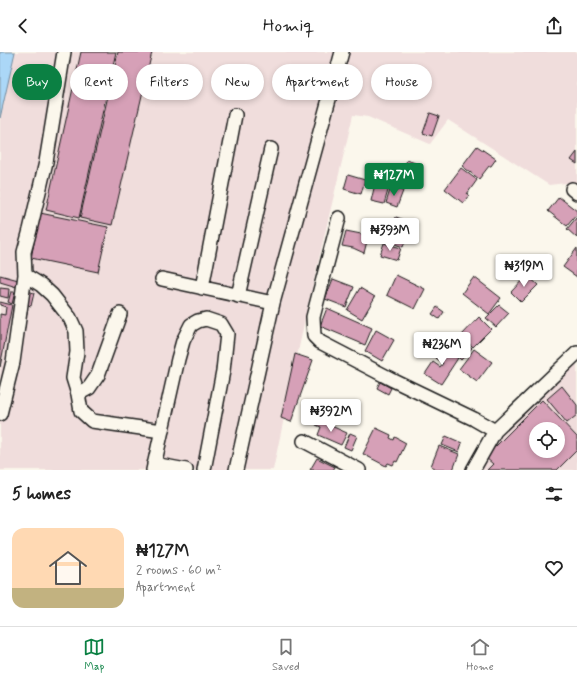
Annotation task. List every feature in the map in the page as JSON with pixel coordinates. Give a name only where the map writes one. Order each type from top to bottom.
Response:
[{"type":"street","points":[[0,414],[13,362],[25,275],[24,252],[46,162],[64,52]]},
{"type":"street","points":[[236,470],[273,303],[342,52]]},
{"type":"street","points":[[202,288],[235,115]]},
{"type":"street","points":[[238,296],[271,149]]},
{"type":"street","points":[[339,218],[313,317],[314,336],[320,342],[495,431]]},
{"type":"street","points":[[25,275],[41,285],[52,295],[70,318],[76,330],[77,352],[73,378],[81,411],[92,421],[162,431]]},
{"type":"street","points":[[162,279],[273,303]]},
{"type":"street","points":[[78,394],[89,388],[98,376],[120,314]]},
{"type":"street","points":[[186,470],[154,467],[183,341],[191,325],[206,319],[221,324],[227,334],[223,371],[204,470]]},
{"type":"street","points":[[473,470],[495,431],[577,353]]},
{"type":"street","points":[[304,440],[359,470]]},
{"type":"shaded area","points":[[15,52],[577,52],[577,191],[566,183],[549,185],[448,120],[430,144],[368,117],[353,115],[308,305],[273,470],[0,470],[0,118],[12,65],[12,100],[62,100],[62,64],[12,64]]},
{"type":"shaded area","points":[[577,360],[577,470],[473,470],[477,452]]},
{"type":"water","points":[[0,52],[15,52],[12,64],[0,118]]},
{"type":"building","points":[[81,52],[116,52],[113,64],[78,64]]},
{"type":"building","points":[[118,52],[152,52],[149,64],[136,64],[136,100],[141,100],[112,225],[80,218],[107,100],[128,100],[128,64],[115,64]]},
{"type":"building","points":[[70,100],[105,100],[79,218],[46,210]]},
{"type":"building","points":[[430,113],[439,116],[432,136],[423,133]]},
{"type":"building","points":[[477,146],[496,159],[479,179],[462,166]]},
{"type":"building","points":[[577,152],[577,164],[571,160]]},
{"type":"building","points":[[407,160],[415,163],[413,169],[405,165]]},
{"type":"building","points":[[461,168],[477,180],[467,194],[469,195],[463,203],[445,189]]},
{"type":"building","points":[[348,175],[365,180],[361,194],[344,189]]},
{"type":"building","points":[[375,184],[389,187],[384,204],[371,201]]},
{"type":"building","points":[[391,187],[403,191],[397,207],[386,203]]},
{"type":"building","points":[[559,197],[577,211],[577,214],[567,226],[548,211]]},
{"type":"building","points":[[40,213],[108,227],[98,272],[31,258]]},
{"type":"building","points":[[396,217],[413,223],[409,232],[393,227]]},
{"type":"building","points":[[577,217],[577,238],[567,229]]},
{"type":"building","points":[[391,229],[407,236],[403,247],[387,241]]},
{"type":"building","points":[[346,231],[368,237],[364,253],[353,248],[342,246]]},
{"type":"building","points":[[384,243],[401,248],[397,260],[380,255]]},
{"type":"building","points":[[577,248],[577,277],[563,267]]},
{"type":"building","points":[[0,275],[22,281],[20,288],[0,282]]},
{"type":"building","points":[[396,275],[425,289],[415,309],[387,295]]},
{"type":"building","points":[[527,275],[538,285],[521,302],[511,292]]},
{"type":"building","points":[[474,277],[501,298],[489,314],[462,293]]},
{"type":"building","points":[[333,279],[354,287],[346,307],[325,299]]},
{"type":"building","points":[[0,288],[9,289],[8,298],[0,296]]},
{"type":"building","points":[[360,288],[375,297],[362,319],[347,310]]},
{"type":"building","points":[[28,291],[34,293],[31,306],[25,304]]},
{"type":"building","points":[[11,292],[15,292],[12,304],[8,302]]},
{"type":"building","points":[[0,302],[12,305],[0,367],[0,314],[5,315],[6,307],[0,305]]},
{"type":"building","points":[[499,305],[509,313],[496,327],[486,318]]},
{"type":"building","points":[[437,307],[444,312],[439,319],[432,314]]},
{"type":"building","points":[[327,308],[372,328],[365,345],[320,326]]},
{"type":"building","points":[[479,317],[491,329],[473,347],[461,336]]},
{"type":"building","points":[[376,330],[394,340],[382,361],[365,351]]},
{"type":"building","points":[[465,342],[472,348],[461,360],[455,354]]},
{"type":"building","points":[[443,348],[458,358],[441,384],[425,374],[433,362],[440,367],[443,363],[436,358]]},
{"type":"building","points":[[474,349],[492,362],[477,382],[459,369]]},
{"type":"building","points":[[295,354],[313,360],[291,422],[281,418]]},
{"type":"building","points":[[380,382],[391,388],[388,394],[377,388]]},
{"type":"building","points":[[562,386],[577,405],[577,415],[567,423],[547,399]]},
{"type":"building","points":[[542,400],[563,422],[529,422],[529,458],[565,458],[565,424],[577,437],[577,450],[557,470],[487,470],[493,464],[485,457]]},
{"type":"building","points":[[318,420],[347,433],[341,445],[318,435],[321,427],[316,425]]},
{"type":"building","points":[[376,428],[391,435],[390,438],[394,440],[395,437],[406,443],[397,462],[395,461],[393,465],[388,463],[386,466],[363,454]]},
{"type":"building","points":[[350,433],[357,436],[351,450],[344,447]]},
{"type":"building","points":[[446,436],[462,443],[459,452],[442,445]]},
{"type":"building","points":[[439,446],[459,454],[453,470],[435,470],[435,468],[431,466]]},
{"type":"building","points":[[317,458],[335,467],[333,470],[310,470]]}]
